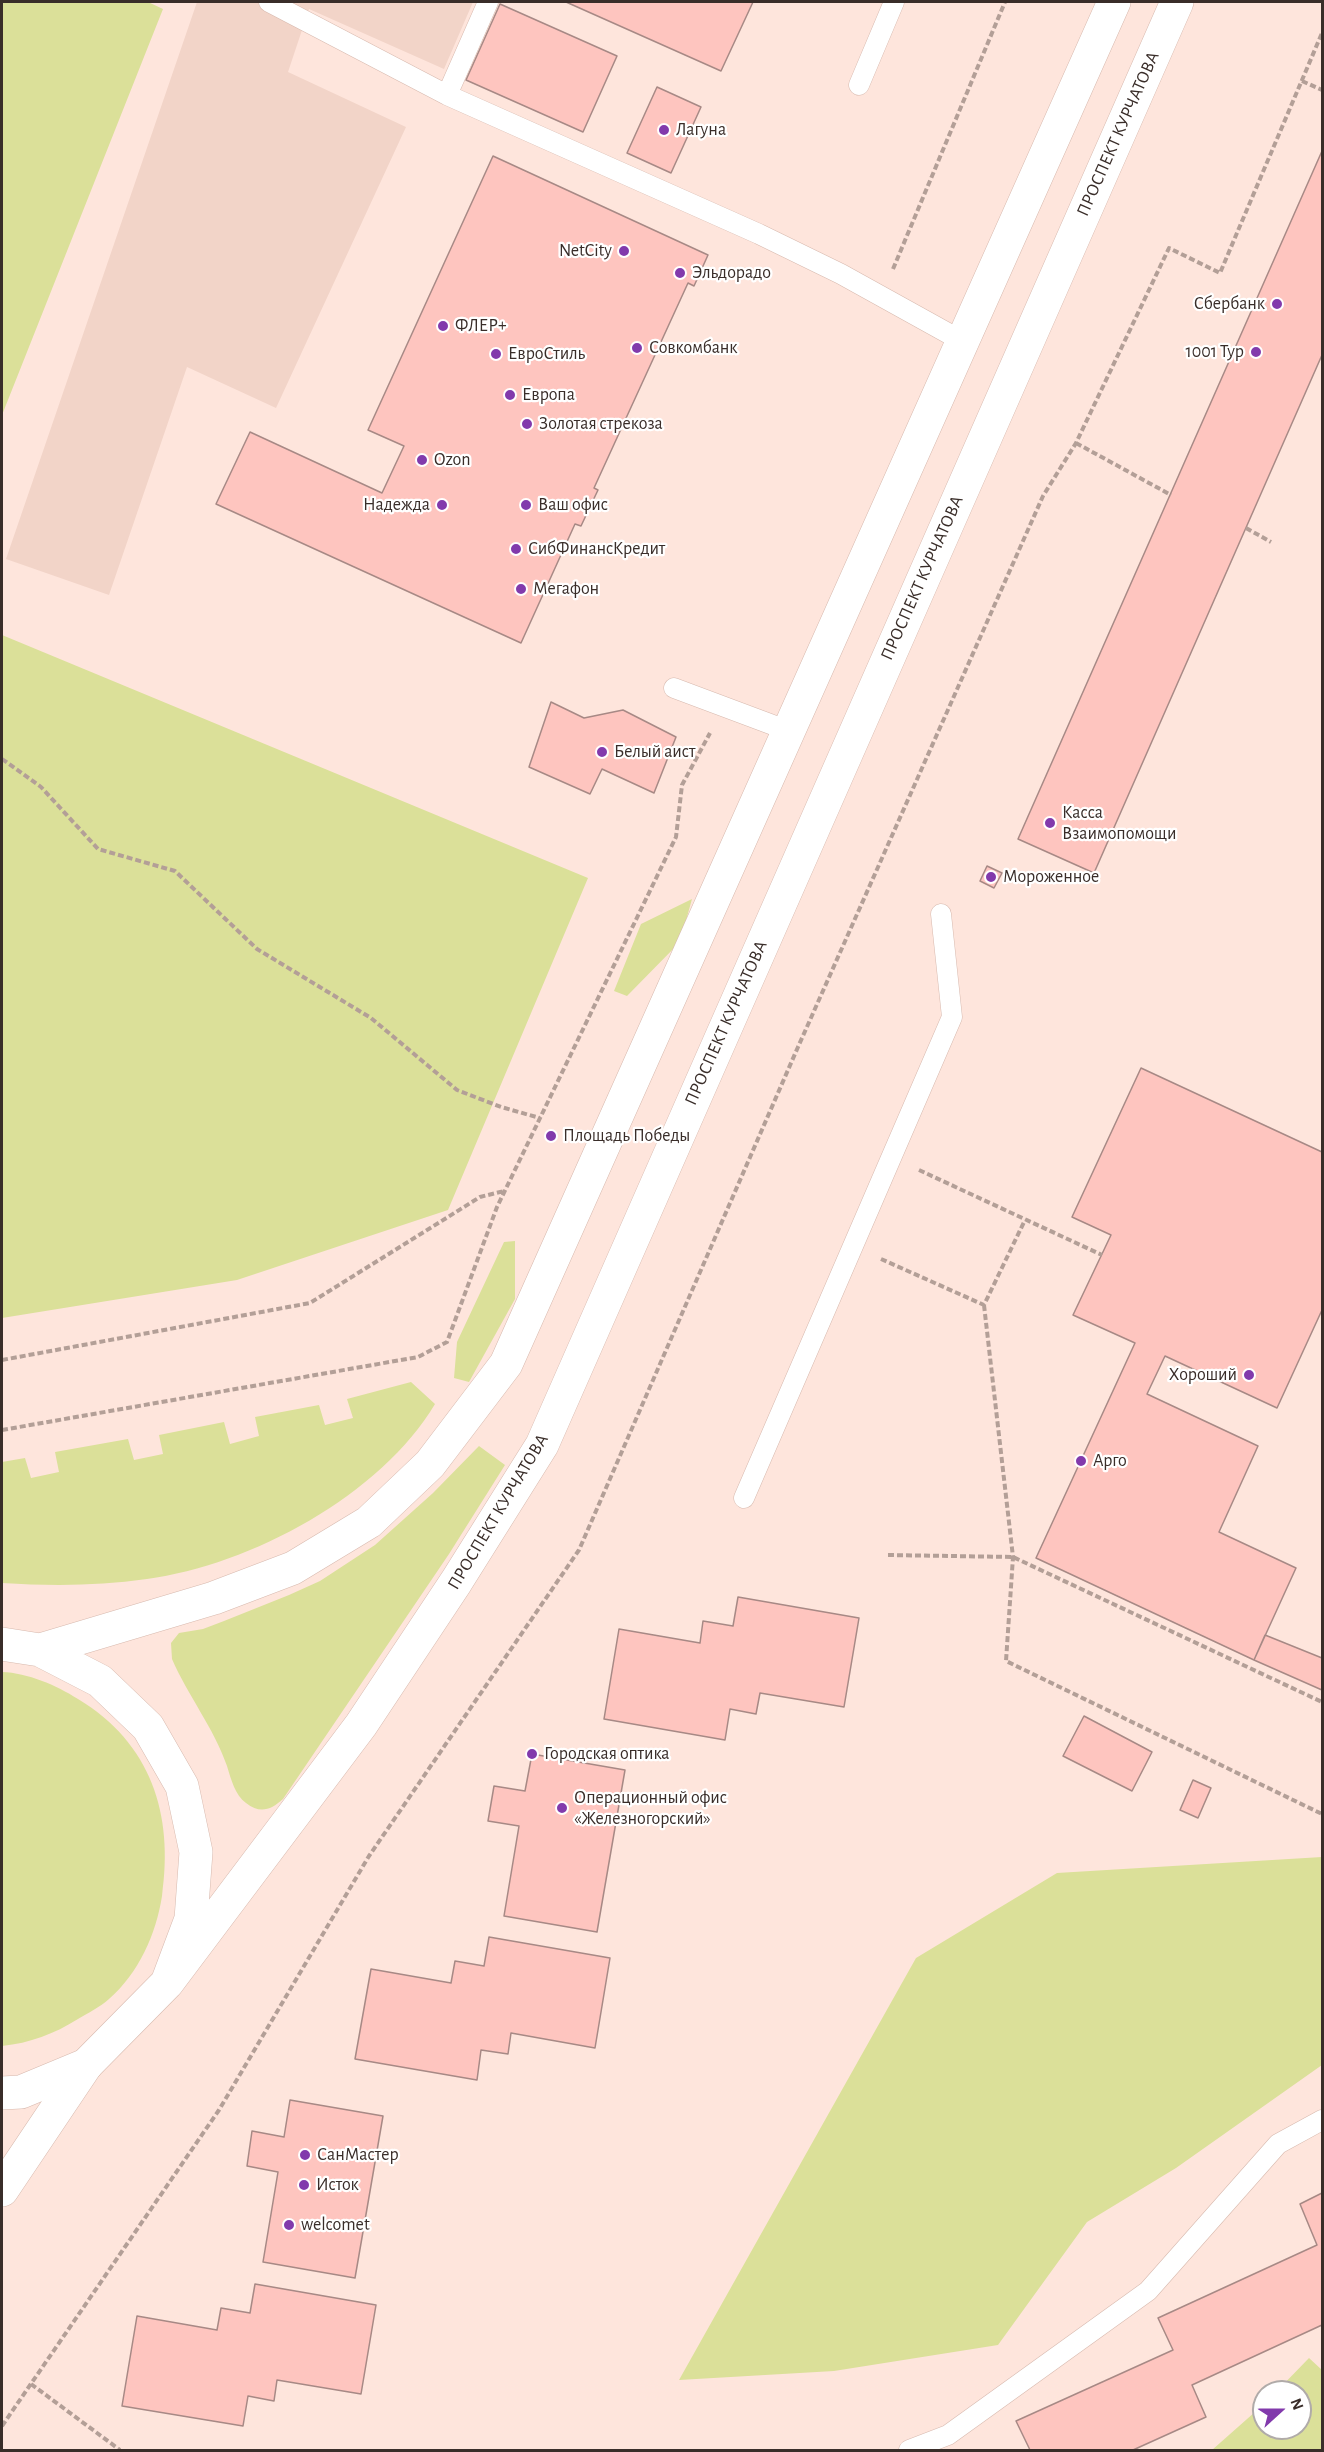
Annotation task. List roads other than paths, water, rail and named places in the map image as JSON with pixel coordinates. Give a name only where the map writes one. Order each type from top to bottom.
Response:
[{"type":"main road","points":[[40,1650],[214,1598],[293,1568],[369,1522],[430,1464],[506,1364],[1114,2]]},
{"type":"main road","name":"ПРОСПЕКТ КУРЧАТОВА","points":[[86,2065],[166,1983],[361,1725],[456,1582],[542,1445],[1177,2]]},
{"type":"main road","points":[[2,1644],[40,1650],[100,1681],[148,1728],[182,1786],[196,1852],[192,1908],[191,1919],[166,1983]]},
{"type":"main road","points":[[2,2093],[21,2092],[86,2065]]},
{"type":"main road","points":[[2,2190],[86,2065]]},
{"type":"lane","points":[[269,2],[447,94],[759,234],[882,295],[962,341]]},
{"type":"lane","points":[[447,94],[488,2]]},
{"type":"lane","points":[[860,85],[894,2]]},
{"type":"lane","points":[[674,688],[789,731]]},
{"type":"lane","points":[[744,1498],[952,1017],[941,914]]},
{"type":"lane","points":[[909,2451],[948,2435],[1148,2291],[1278,2144],[1323,2120]]},
{"type":"place","name":"Лагуна","points":[[664,130]]},
{"type":"place","name":"NetCity","points":[[624,251]]},
{"type":"place","name":"Эльдорадо","points":[[680,273]]},
{"type":"place","name":"Сбербанк","points":[[1277,304]]},
{"type":"place","name":"ФЛЕР+","points":[[443,326]]},
{"type":"place","name":"Совкомбанк","points":[[637,348]]},
{"type":"place","name":"1001 Тур","points":[[1256,352]]},
{"type":"place","name":"ЕвроСтиль","points":[[496,354]]},
{"type":"place","name":"Европа","points":[[510,395]]},
{"type":"place","name":"Золотая стрекоза","points":[[527,424]]},
{"type":"place","name":"Ozon","points":[[422,460]]},
{"type":"place","name":"Надежда","points":[[442,505]]},
{"type":"place","name":"Ваш офис","points":[[526,505]]},
{"type":"place","name":"СибФинансКредит","points":[[516,549]]},
{"type":"place","name":"Мегафон","points":[[521,589]]},
{"type":"place","name":"Белый аист","points":[[602,752]]},
{"type":"place","name":"Касса Взаимопомощи","points":[[1050,823]]},
{"type":"place","name":"Мороженное","points":[[991,877]]},
{"type":"place","name":"Площадь Победы","points":[[551,1136]]},
{"type":"place","name":"Хороший","points":[[1249,1375]]},
{"type":"place","name":"Арго","points":[[1081,1461]]},
{"type":"place","name":"Городская оптика","points":[[532,1754]]},
{"type":"place","name":"Операционный офис «Железногорский»","points":[[562,1808]]},
{"type":"place","name":"СанМастер","points":[[305,2155]]},
{"type":"place","name":"Исток","points":[[304,2185]]},
{"type":"place","name":"welcomet","points":[[289,2225]]}]
